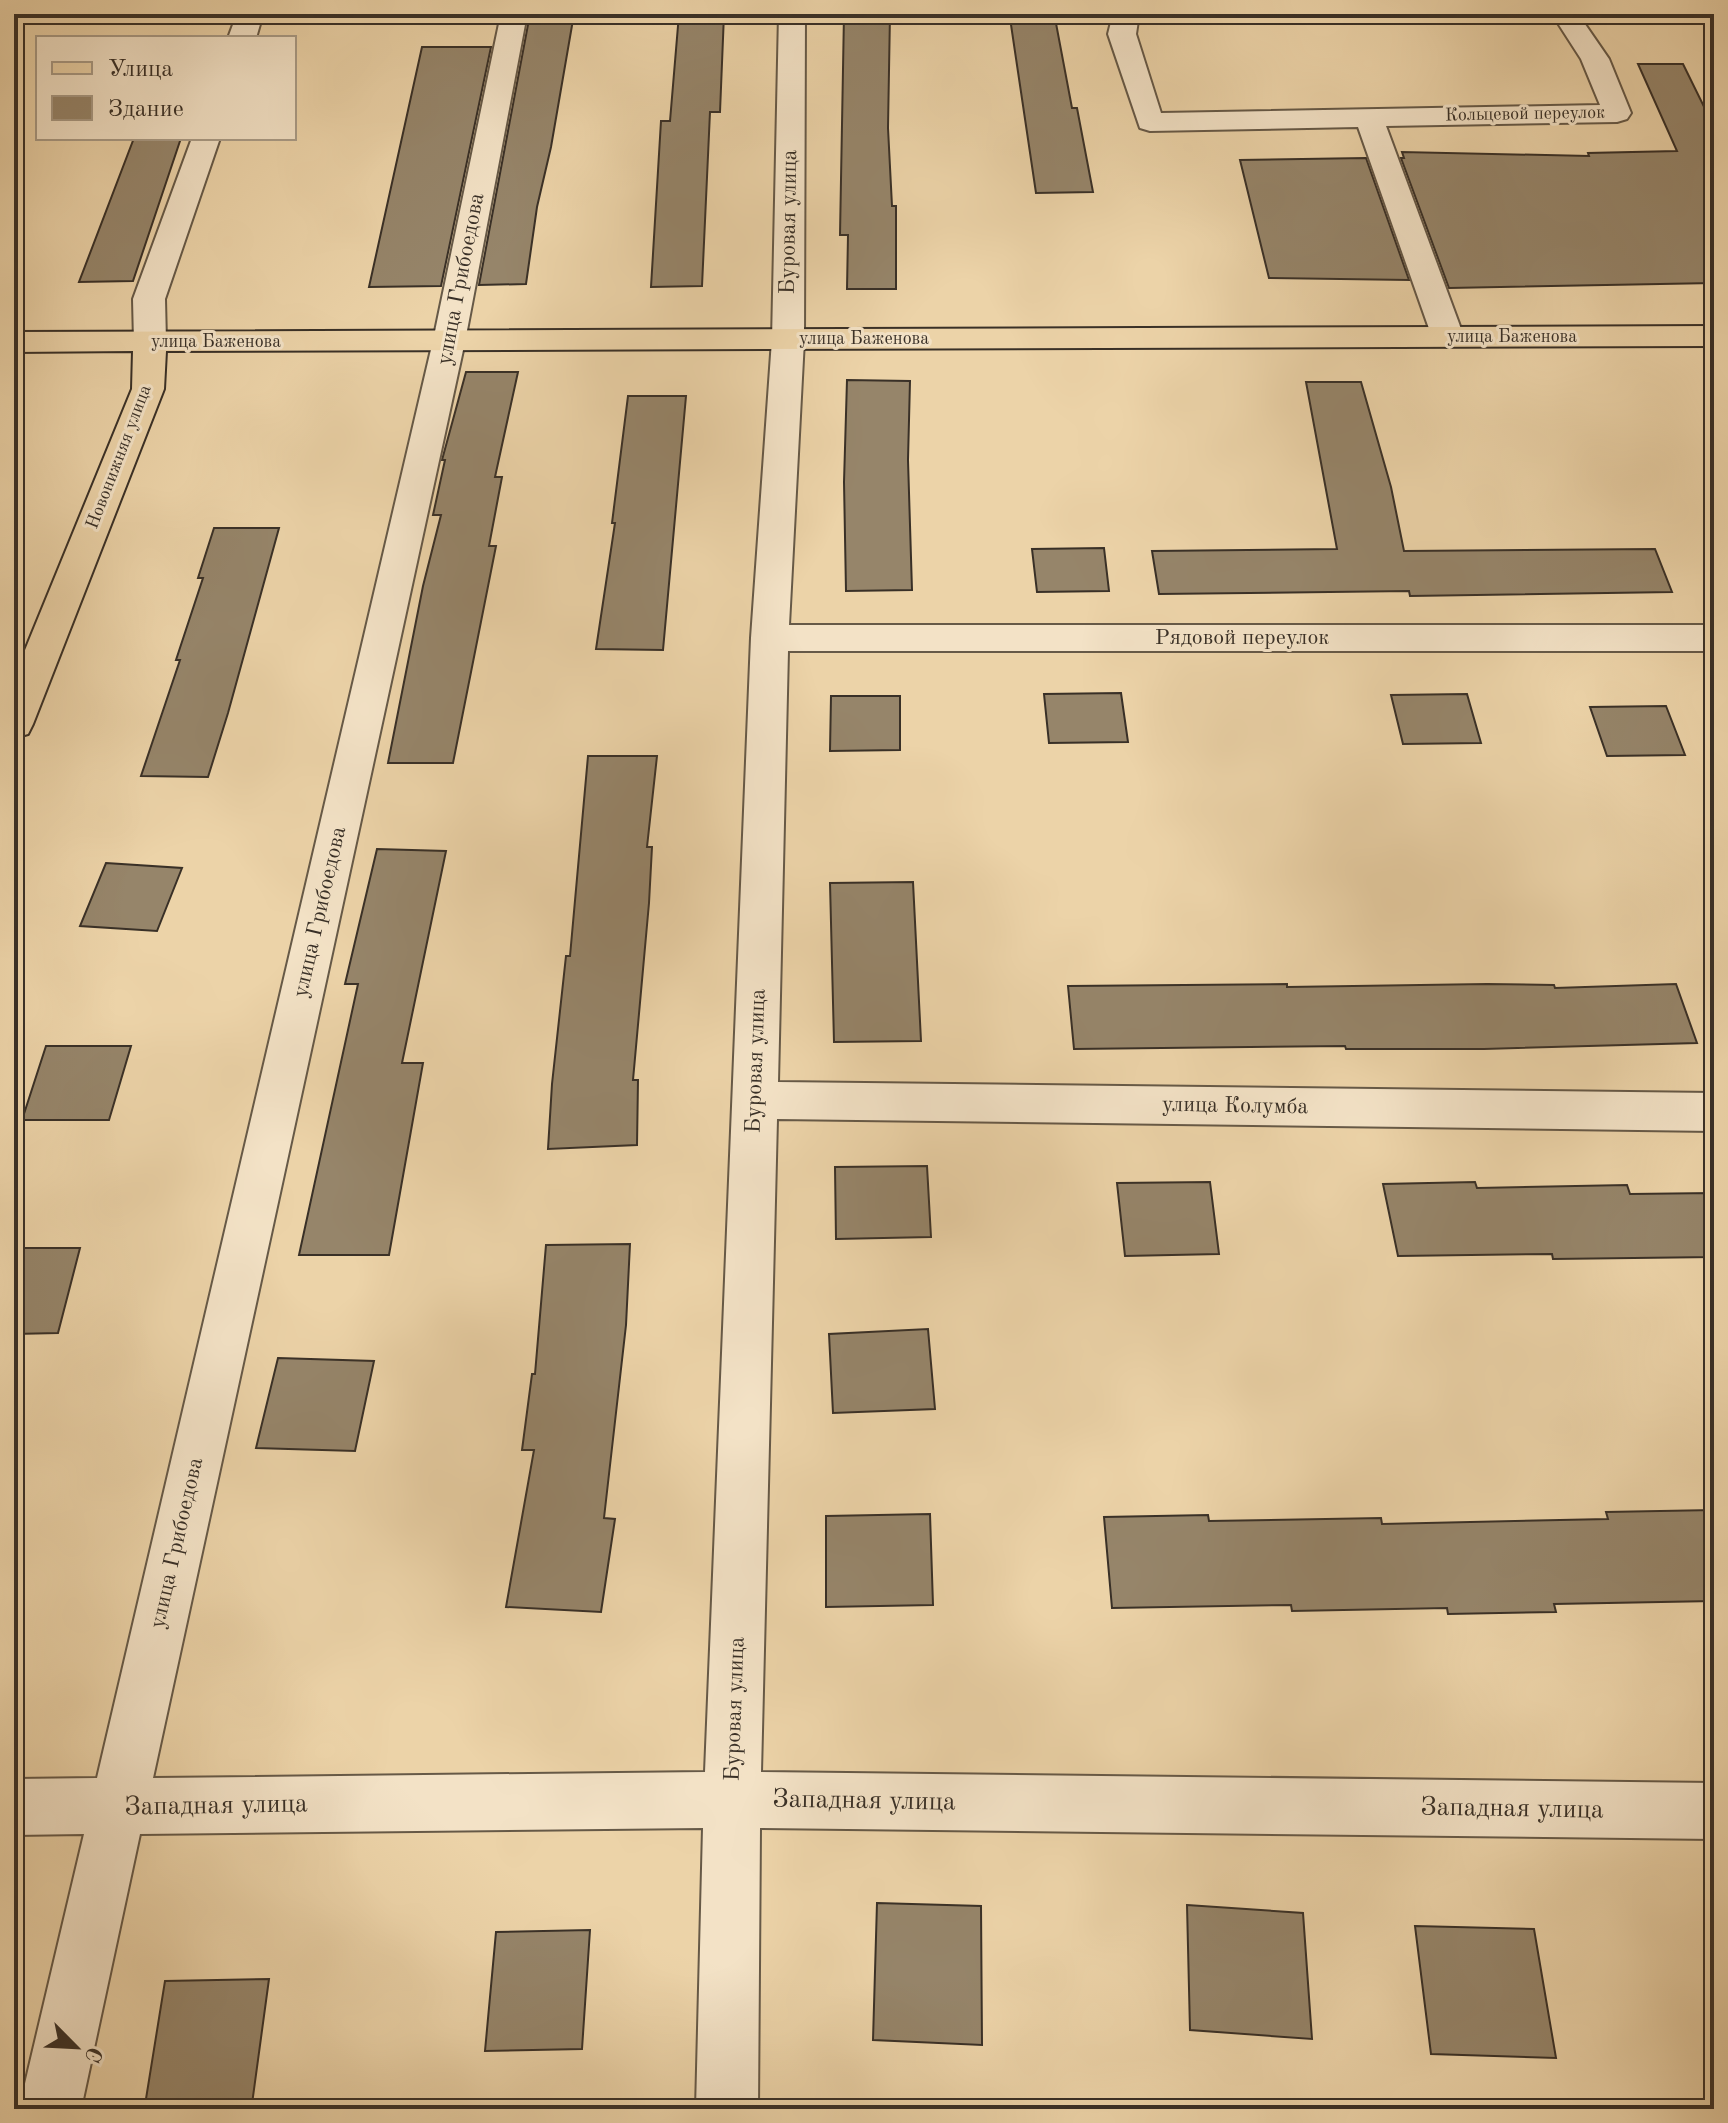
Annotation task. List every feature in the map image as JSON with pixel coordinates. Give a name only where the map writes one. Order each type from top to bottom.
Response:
[{"type":"main road","name":"улица Баженова","points":[[14,342],[1714,336]]},
{"type":"main road","name":"Новонижняя улица","points":[[14,724],[148,389],[150,342]]},
{"type":"street","points":[[243,36],[250,14]]},
{"type":"street","name":"улица Грибоедова","points":[[50,2109],[449,341],[514,14]]},
{"type":"street","name":"Буровая улица","points":[[727,2109],[732,1800],[770,638],[788,340],[792,14]]},
{"type":"street","name":"Кольцевой переулок","points":[[1126,14],[1122,34],[1150,122],[1617,113],[1595,59],[1565,14]]},
{"type":"street","points":[[1368,116],[1448,337]]},
{"type":"street","name":"Новонижняя улица","points":[[150,342],[149,299],[205,140]]},
{"type":"street","name":"Рядовой переулок","points":[[770,638],[1714,638]]},
{"type":"street","name":"улица Колумба","points":[[755,1100],[1714,1112]]},
{"type":"street","name":"Западная улица","points":[[14,1807],[732,1800],[1714,1811]]},
{"type":"building","points":[[530,14],[574,14],[551,147],[537,207],[526,284],[479,285]]},
{"type":"building","points":[[679,14],[724,14],[720,112],[710,112],[702,286],[651,287],[661,121],[670,121]]},
{"type":"building","points":[[844,14],[890,14],[888,128],[892,206],[896,206],[896,289],[847,289],[848,235],[840,235]]},
{"type":"building","points":[[1010,18],[1055,18],[1072,108],[1077,108],[1093,192],[1036,193]]},
{"type":"building","points":[[422,47],[491,47],[441,286],[369,287]]},
{"type":"building","points":[[1638,64],[1683,64],[1714,127],[1714,283],[1449,288],[1401,158],[1404,158],[1402,152],[1589,156],[1588,153],[1677,151]]},
{"type":"building","points":[[133,140],[180,140],[133,281],[79,282]]},
{"type":"building","points":[[1366,158],[1409,280],[1269,278],[1240,160]]},
{"type":"building","points":[[466,372],[518,372],[495,477],[502,477],[489,546],[496,546],[453,763],[388,763],[423,586],[441,515],[433,515],[445,460],[442,460]]},
{"type":"building","points":[[847,380],[910,381],[908,460],[912,590],[846,591],[844,482]]},
{"type":"building","points":[[1306,382],[1361,382],[1391,487],[1404,551],[1655,549],[1672,592],[1410,596],[1409,591],[1159,594],[1152,551],[1337,549]]},
{"type":"building","points":[[628,396],[686,396],[663,650],[596,649],[615,523],[612,523]]},
{"type":"building","points":[[214,528],[279,528],[228,713],[208,777],[141,776],[180,660],[176,660],[203,578],[198,578]]},
{"type":"building","points":[[1104,548],[1109,591],[1037,592],[1032,549]]},
{"type":"building","points":[[1121,693],[1128,742],[1049,743],[1044,694]]},
{"type":"building","points":[[1467,694],[1481,743],[1403,744],[1391,695]]},
{"type":"building","points":[[831,696],[900,696],[900,750],[830,751]]},
{"type":"building","points":[[1666,706],[1685,755],[1607,756],[1590,707]]},
{"type":"building","points":[[588,756],[657,756],[647,847],[652,847],[649,903],[633,1080],[638,1080],[637,1145],[548,1149],[552,1084],[566,956],[570,956]]},
{"type":"building","points":[[377,849],[446,851],[402,1063],[423,1063],[389,1255],[299,1255],[358,984],[345,984]]},
{"type":"building","points":[[106,863],[182,868],[157,931],[80,926]]},
{"type":"building","points":[[913,882],[921,1041],[834,1042],[830,883]]},
{"type":"building","points":[[1287,984],[1287,987],[1487,984],[1554,985],[1555,988],[1676,984],[1697,1043],[1484,1049],[1346,1049],[1345,1046],[1074,1049],[1068,986]]},
{"type":"building","points":[[46,1046],[131,1046],[109,1120],[22,1120]]},
{"type":"building","points":[[927,1166],[931,1237],[836,1239],[835,1167]]},
{"type":"building","points":[[1210,1182],[1219,1254],[1125,1256],[1117,1183]]},
{"type":"building","points":[[1475,1182],[1477,1188],[1627,1185],[1630,1194],[1714,1193],[1714,1257],[1553,1259],[1552,1254],[1398,1256],[1383,1184]]},
{"type":"building","points":[[630,1244],[626,1325],[604,1518],[615,1519],[601,1612],[506,1607],[534,1450],[522,1450],[532,1374],[535,1374],[546,1245]]},
{"type":"building","points":[[14,1248],[80,1248],[58,1333],[14,1334]]},
{"type":"building","points":[[928,1329],[935,1409],[833,1413],[829,1334]]},
{"type":"building","points":[[278,1358],[374,1361],[355,1451],[256,1448]]},
{"type":"building","points":[[1714,1510],[1714,1601],[1554,1604],[1556,1612],[1448,1614],[1447,1608],[1292,1611],[1291,1605],[1112,1608],[1104,1517],[1208,1515],[1209,1521],[1381,1518],[1382,1524],[1608,1519],[1606,1512]]},
{"type":"building","points":[[930,1514],[933,1605],[826,1607],[826,1516]]},
{"type":"building","points":[[877,1903],[981,1906],[982,2045],[873,2040]]},
{"type":"building","points":[[1187,1905],[1303,1913],[1312,2039],[1190,2030]]},
{"type":"building","points":[[1415,1926],[1534,1929],[1556,2058],[1431,2054]]},
{"type":"building","points":[[590,1930],[582,2049],[485,2051],[496,1932]]},
{"type":"building","points":[[269,1979],[252,2104],[145,2105],[165,1981]]}]
